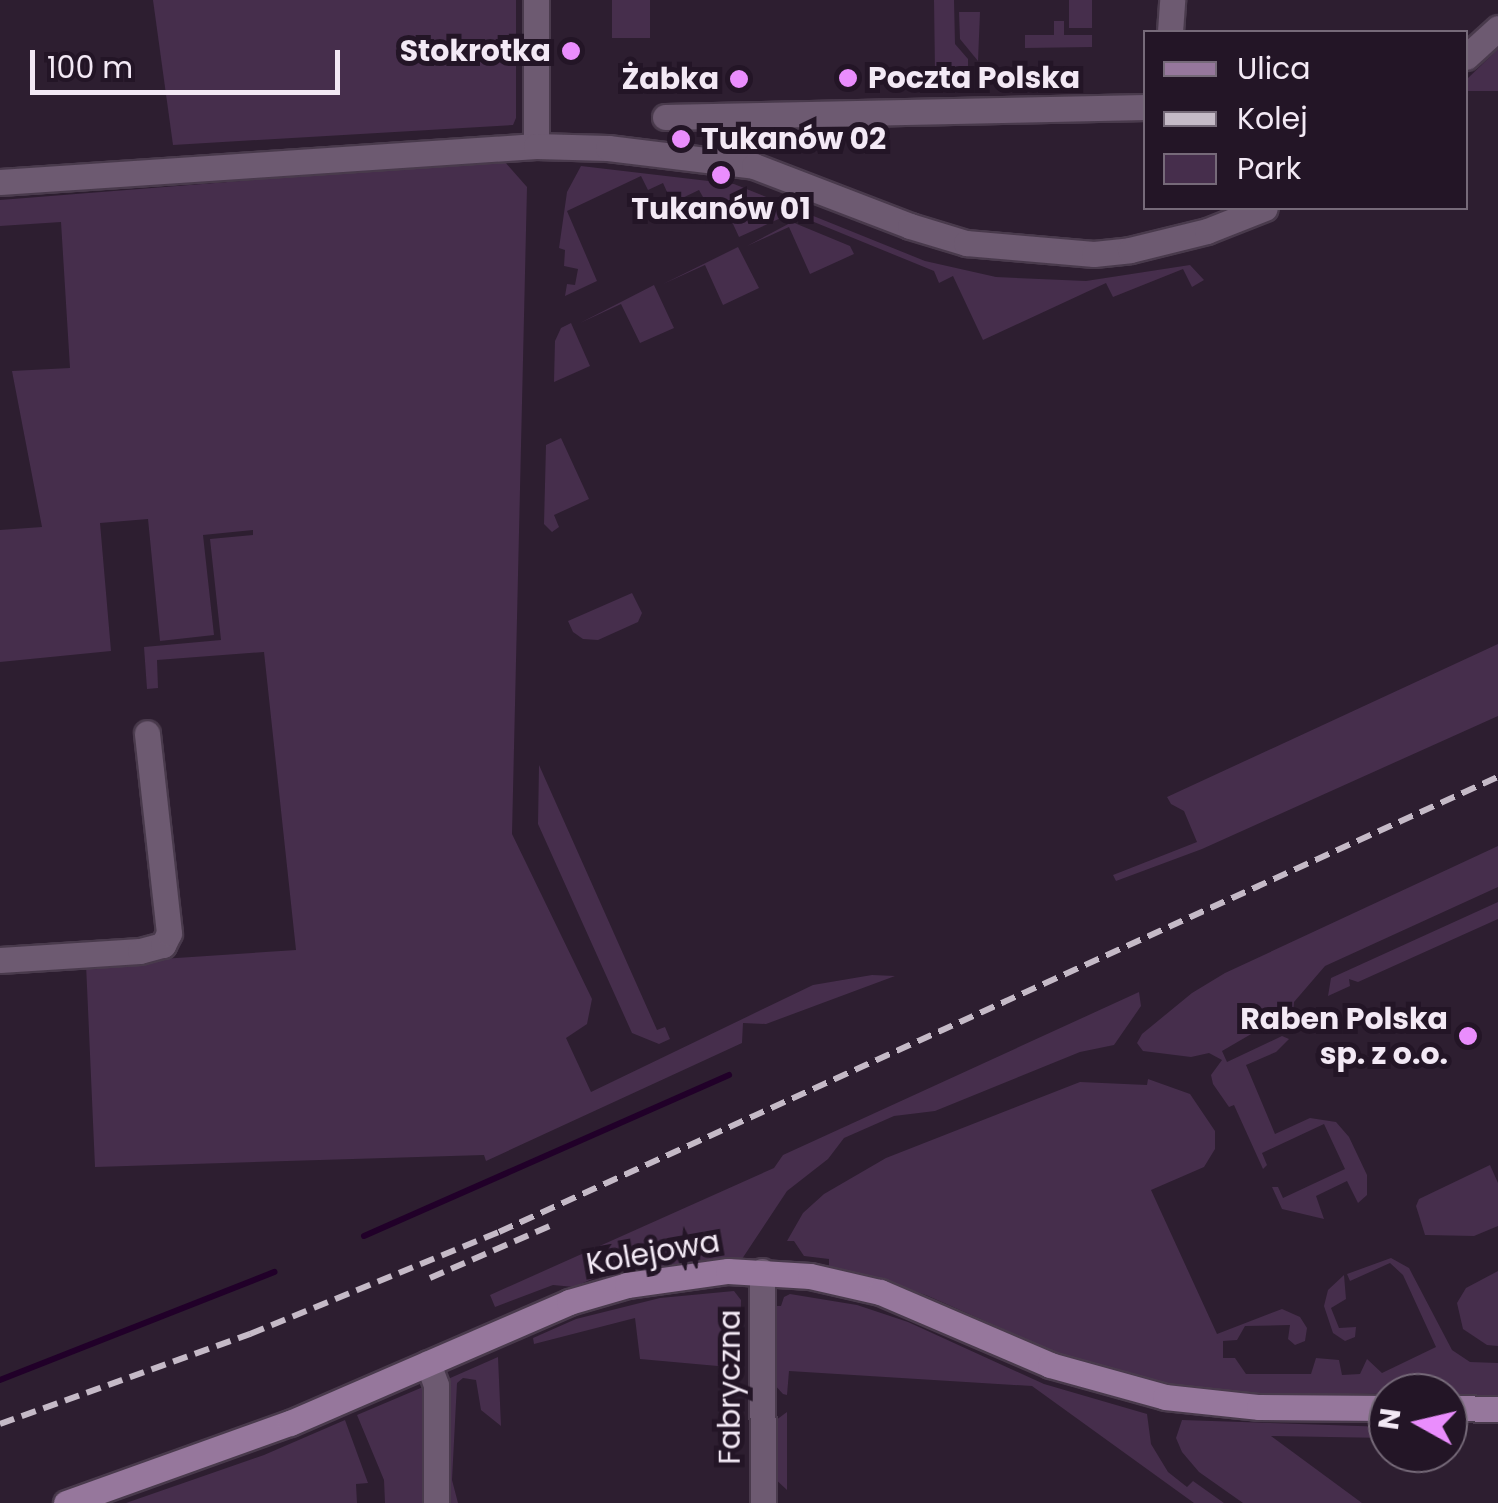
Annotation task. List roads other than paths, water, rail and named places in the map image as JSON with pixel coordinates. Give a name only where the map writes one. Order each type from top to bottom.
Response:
[{"type":"street","points":[[536,0],[536,146]]},
{"type":"street","points":[[1170,30],[1172,0]]},
{"type":"street","points":[[1468,55],[1498,28]]},
{"type":"street","points":[[665,117],[1143,107]]},
{"type":"street","points":[[0,182],[536,146],[669,152],[754,166],[910,226],[966,243],[1038,252],[1130,250],[1208,231],[1260,210]]},
{"type":"street","points":[[0,960],[140,951],[163,945],[168,933],[147,733]]},
{"type":"street","name":"Kolejowa","points":[[66,1503],[290,1424],[570,1302],[627,1284],[677,1275],[762,1272],[834,1280],[900,1298],[1050,1365],[1146,1394],[1259,1407],[1368,1408]]},
{"type":"street","name":"Fabryczna","points":[[762,1272],[763,1503]]},
{"type":"street","points":[[428,1363],[436,1385],[436,1503]]},
{"type":"street","points":[[1468,1408],[1498,1409]]},
{"type":"waterway","points":[[364,1236],[729,1075]]},
{"type":"waterway","points":[[0,1380],[274,1272]]},
{"type":"railway","points":[[0,1424],[250,1334],[499,1232],[1498,777]]},
{"type":"railway","points":[[430,1278],[554,1224]]},
{"type":"place","name":"Stokrotka","points":[[571,51]]},
{"type":"place","name":"Poczta Polska","points":[[848,78]]},
{"type":"place","name":"Żabka","points":[[739,79]]},
{"type":"place","name":"Tukanów 02","points":[[681,139]]},
{"type":"place","name":"Tukanów 01","points":[[721,175]]},
{"type":"place","name":"Raben Polska sp. z o.o.","points":[[1468,1036]]}]
